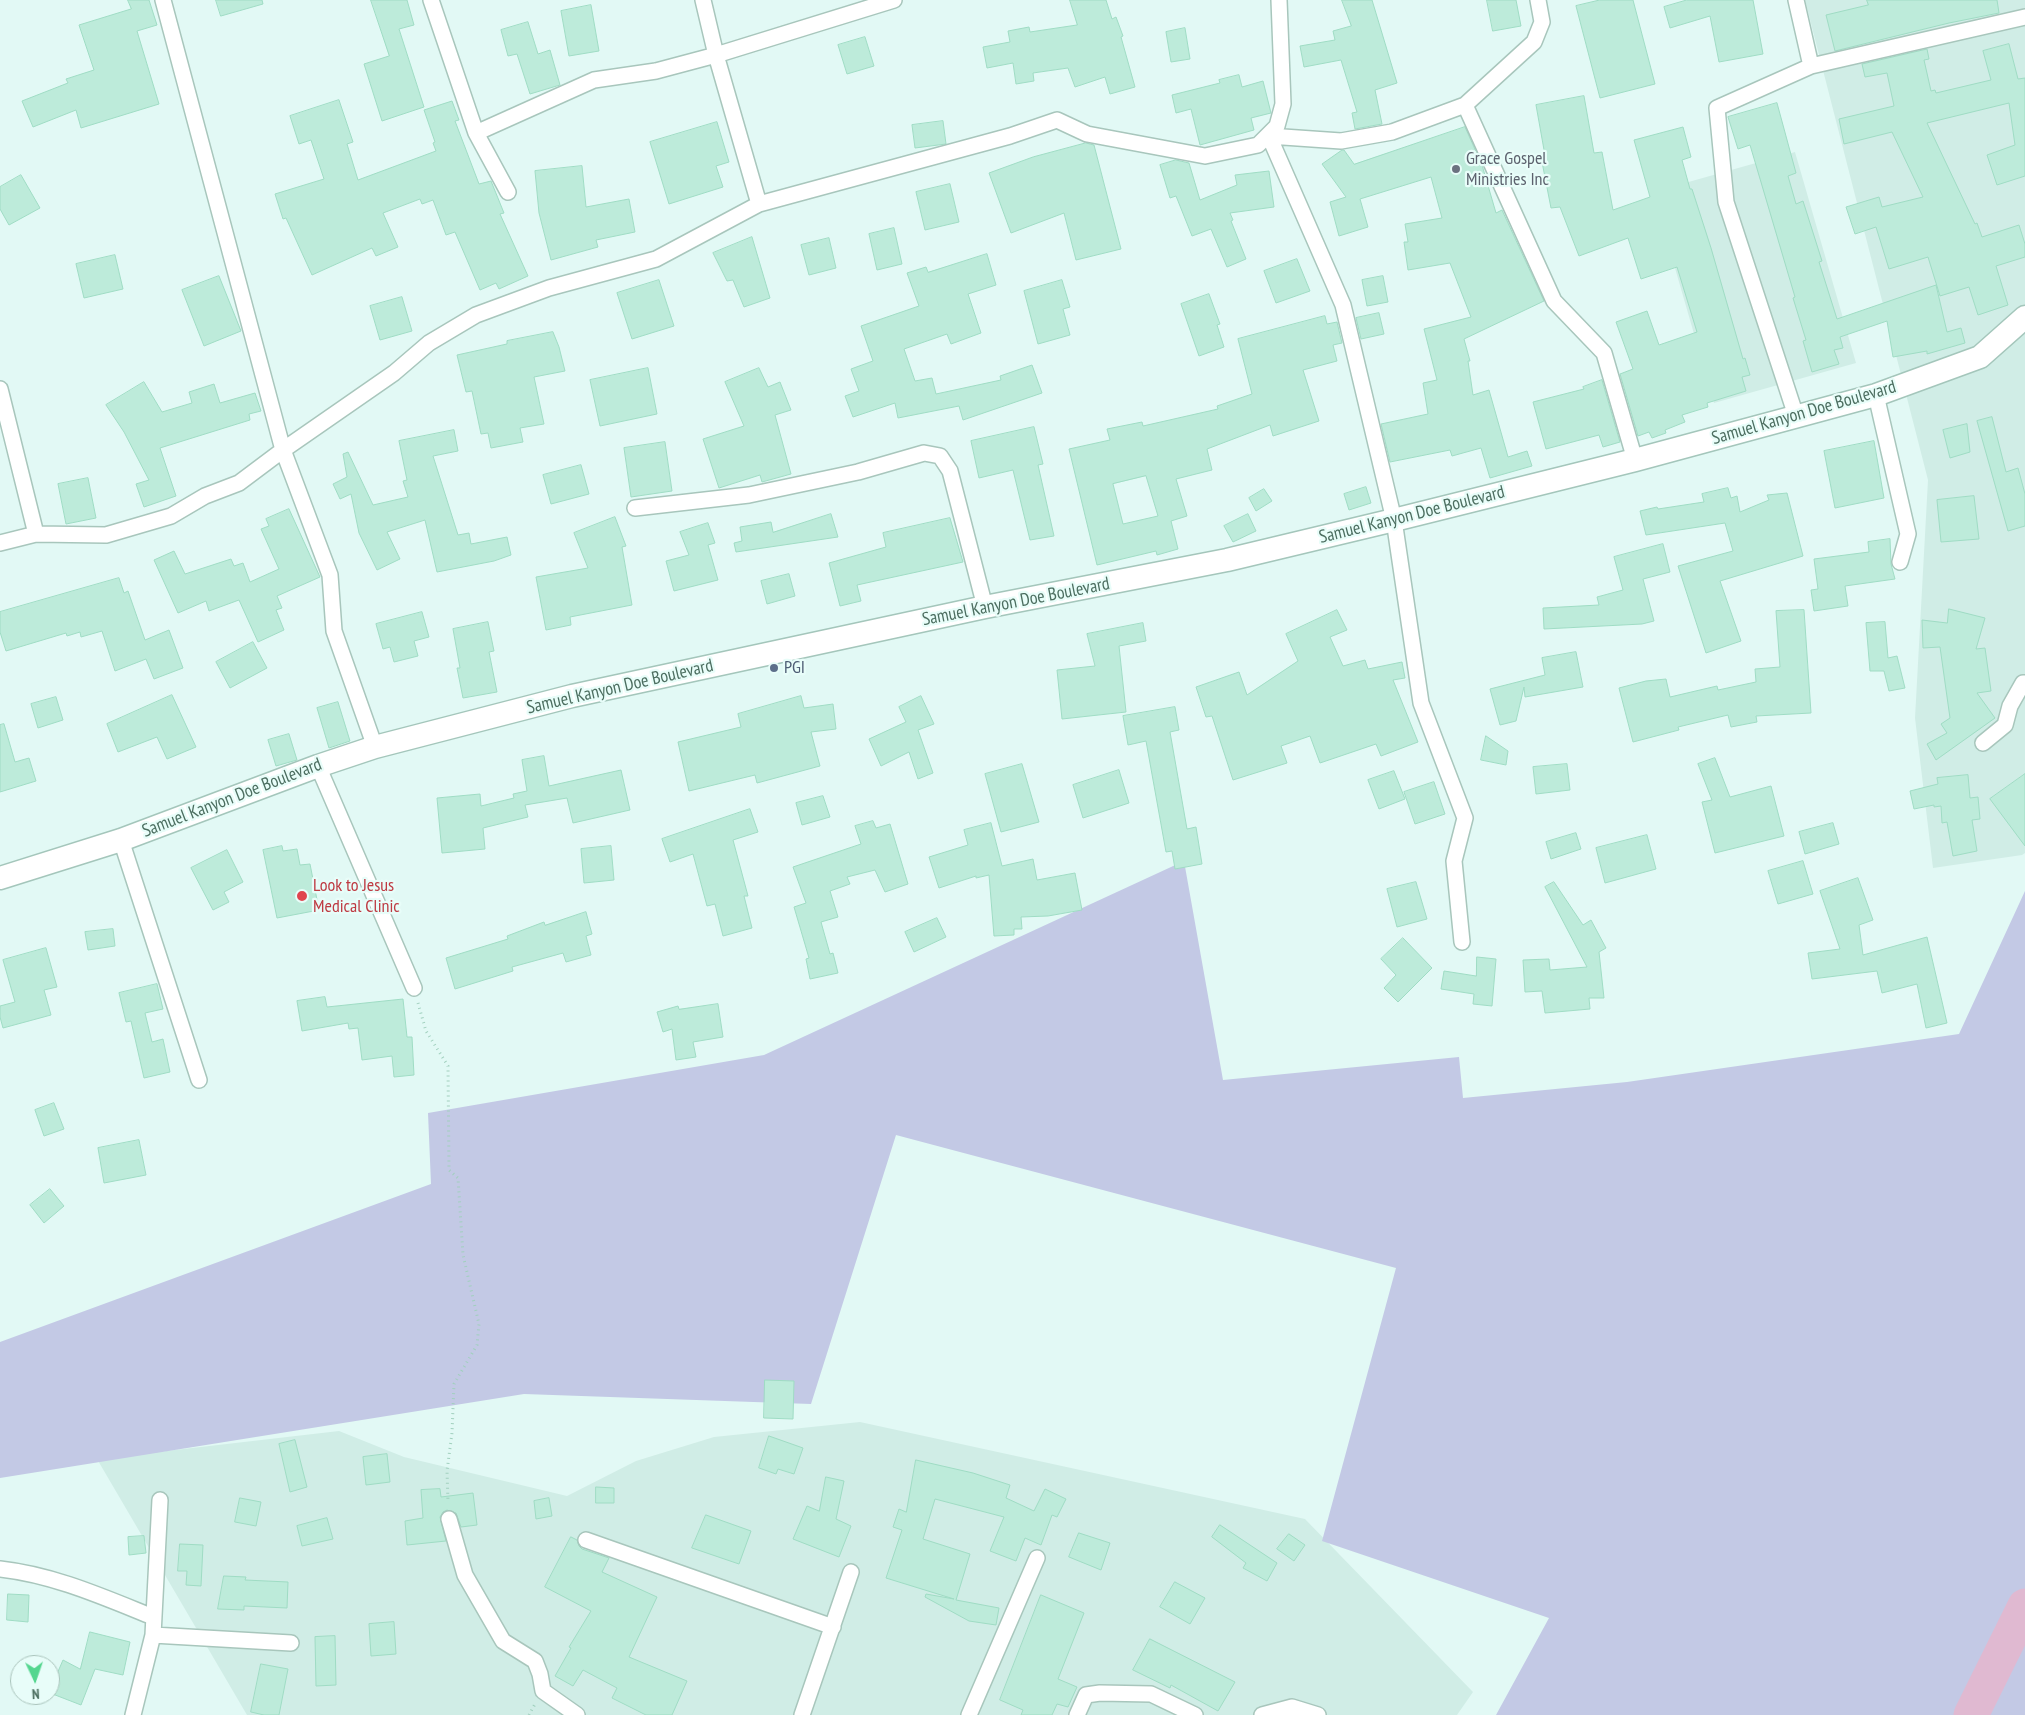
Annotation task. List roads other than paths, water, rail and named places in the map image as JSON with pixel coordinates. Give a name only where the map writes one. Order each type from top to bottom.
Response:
[{"type":"street","points":[[163,0],[284,450],[330,576],[334,631],[374,746]]},
{"type":"street","points":[[431,0],[476,133],[508,192]]},
{"type":"street","points":[[703,0],[716,55],[759,204]]},
{"type":"street","points":[[476,133],[594,80],[656,71],[716,55],[894,0]]},
{"type":"street","points":[[0,543],[36,534],[106,535],[171,516],[205,496],[239,483],[394,373],[430,343],[476,315],[549,288],[656,259],[759,204],[1010,136],[1057,120],[1087,134],[1205,156],[1258,146],[1277,126],[1283,104],[1279,0]]},
{"type":"street","points":[[1269,136],[1340,141],[1392,132],[1465,105],[1534,42],[1542,22],[1538,0]]},
{"type":"street","points":[[1796,0],[1811,66]]},
{"type":"street","points":[[1796,416],[1726,202],[1717,108],[1811,66],[2025,17]]},
{"type":"street","points":[[1465,105],[1554,301],[1604,353],[1635,460]]},
{"type":"street","points":[[1269,136],[1343,305],[1394,520],[1421,703],[1465,818],[1454,861],[1462,942]]},
{"type":"street","name":"Samuel Kanyon Doe Boulevard","points":[[0,878],[121,840],[374,746],[572,696],[985,607],[1227,560],[1635,460],[1876,395],[1980,357],[2025,317]]},
{"type":"street","points":[[0,389],[36,534]]},
{"type":"street","points":[[1876,395],[1908,534],[1900,562]]},
{"type":"street","points":[[635,508],[749,496],[858,472],[924,453],[940,456],[950,471],[985,607]]},
{"type":"street","points":[[1983,743],[2005,725],[2010,706],[2023,683],[2025,683]]},
{"type":"street","points":[[318,766],[414,988]]},
{"type":"street","points":[[121,840],[199,1080]]},
{"type":"street","points":[[133,1715],[152,1635],[160,1500]]},
{"type":"street","points":[[449,1519],[465,1575],[503,1641],[535,1661],[540,1674],[542,1691],[577,1715]]},
{"type":"street","points":[[586,1540],[833,1627]]},
{"type":"street","points":[[969,1715],[1037,1558]]},
{"type":"street","points":[[0,1569],[18,1571],[79,1587],[153,1617]]},
{"type":"street","points":[[802,1715],[851,1572]]},
{"type":"street","points":[[152,1635],[291,1643]]},
{"type":"street","points":[[1077,1715],[1086,1695],[1100,1693],[1151,1694],[1195,1715]]},
{"type":"street","points":[[1262,1715],[1292,1707],[1318,1715]]},
{"type":"waterway","points":[[1971,1715],[2025,1606]]},
{"type":"place","name":"Grace Gospel Ministries Inc","points":[[1456,169]]},
{"type":"place","name":"PGI","points":[[774,668]]},
{"type":"place","name":"Look to Jesus Medical Clinic","points":[[302,896]]}]
